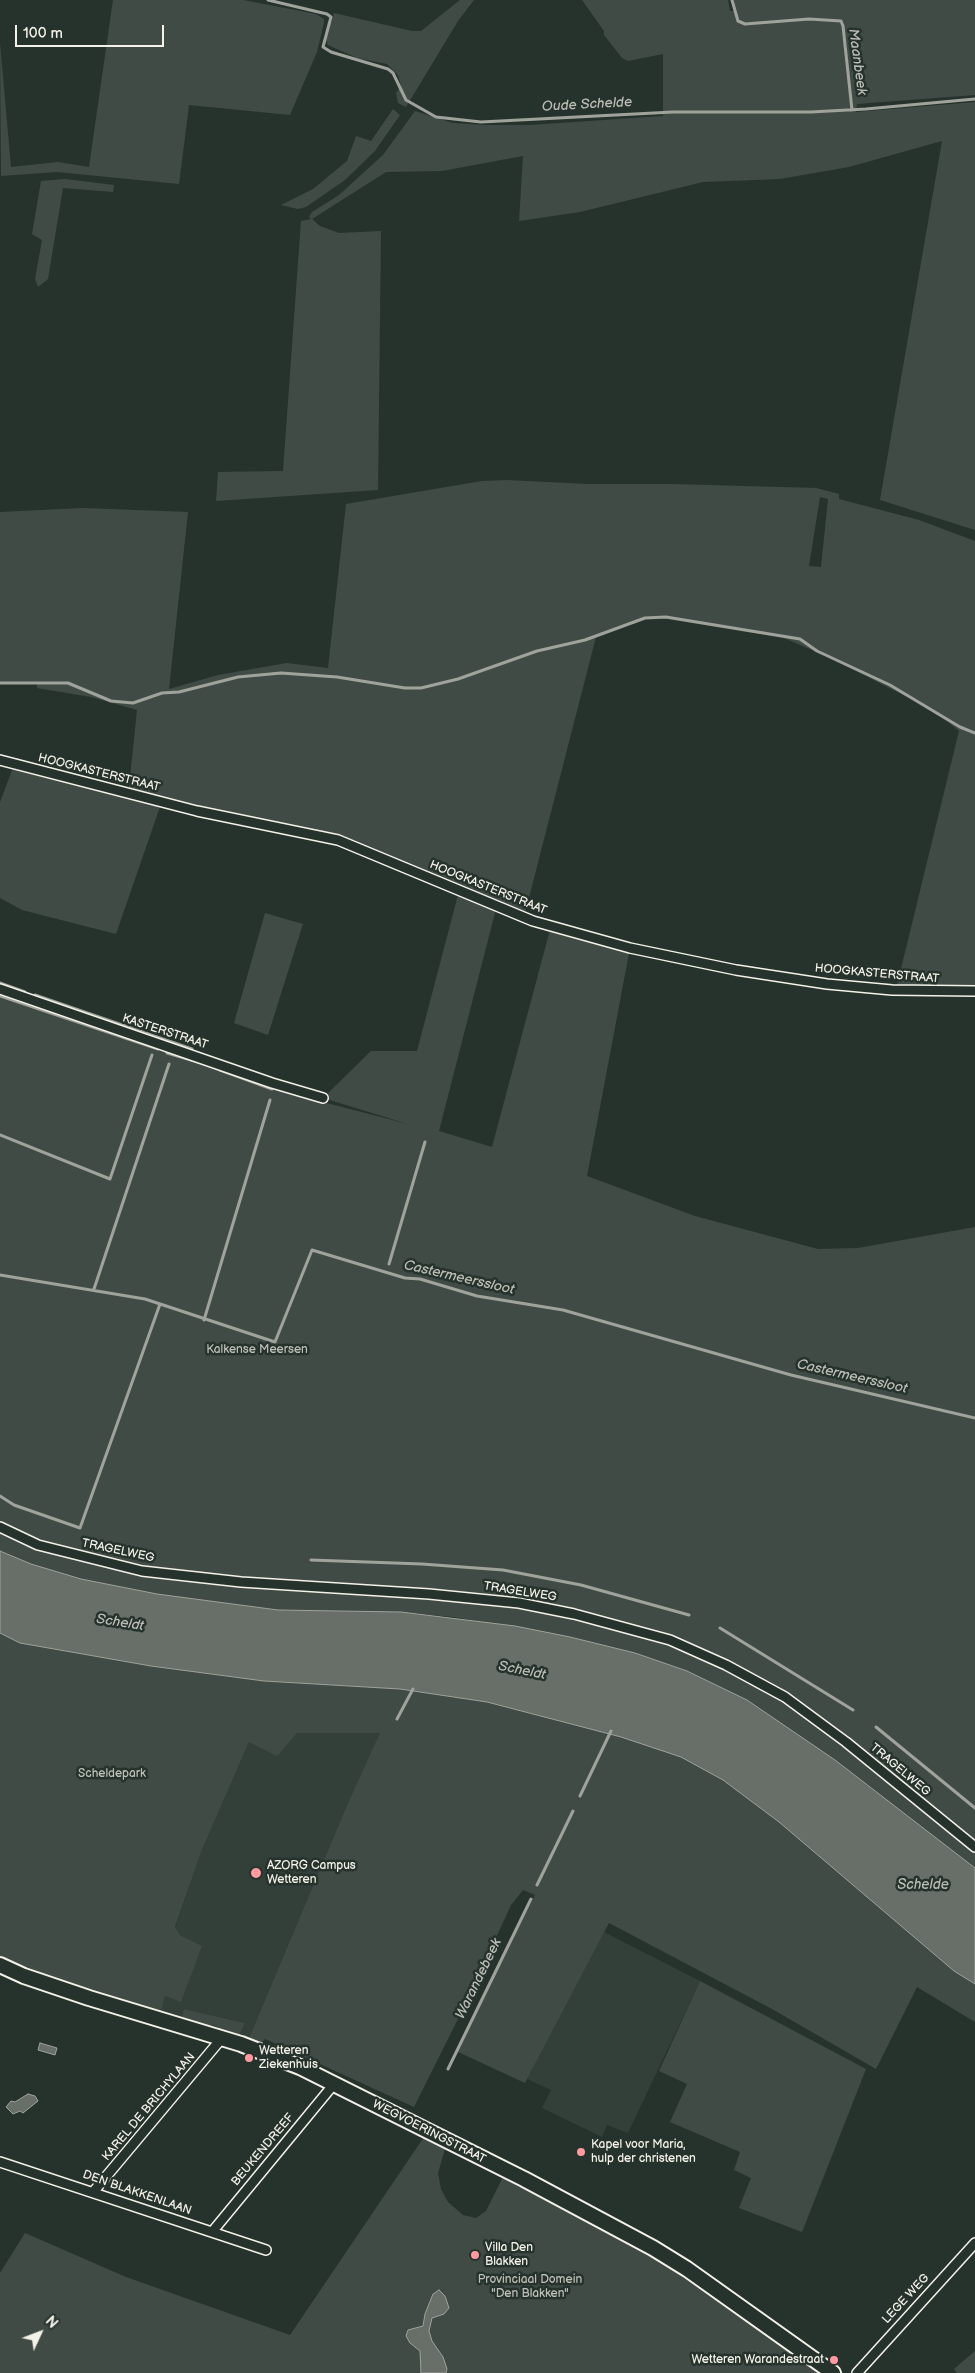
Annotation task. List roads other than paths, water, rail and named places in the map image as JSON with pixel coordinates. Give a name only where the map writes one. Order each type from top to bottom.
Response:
[{"type":"main road","name":"WEGVOERINGSTRAAT","points":[[0,1965],[89,1998],[222,2038],[300,2067],[518,2176],[653,2248],[687,2269],[829,2370]]},
{"type":"street","name":"HOOGKASTERSTRAAT","points":[[0,760],[197,811],[338,840],[532,921],[630,948],[736,970],[828,984],[892,990],[975,991]]},
{"type":"street","name":"KASTERSTRAAT","points":[[0,988],[272,1083],[323,1098]]},
{"type":"street","name":"TRAGELWEG","points":[[0,1527],[38,1545],[142,1571],[275,1584],[429,1594],[519,1603],[574,1614],[670,1640],[726,1665],[785,1697],[839,1737],[975,1847]]},
{"type":"street","name":"KAREL DE BRICHYLAAN","points":[[94,2192],[222,2038]]},
{"type":"street","name":"BEUKENDREEF","points":[[212,2232],[334,2084]]},
{"type":"street","name":"DEN BLAKKENLAAN","points":[[0,2162],[266,2250]]},
{"type":"street","name":"LEGE WEG","points":[[857,2373],[975,2243]]},
{"type":"water","name":"Schelde","points":[[0,1551],[31,1564],[81,1579],[157,1594],[278,1610],[401,1612],[515,1626],[635,1653],[687,1671],[747,1700],[835,1760],[975,1868],[975,1984],[954,1971],[779,1822],[723,1780],[681,1757],[621,1737],[487,1702],[400,1689],[264,1681],[151,1666],[20,1643],[0,1633]]},
{"type":"water","points":[[40,2043],[57,2048],[55,2055],[38,2050]]},
{"type":"water","points":[[28,2094],[35,2096],[38,2101],[23,2113],[20,2111],[13,2114],[6,2107],[11,2101],[15,2102]]},
{"type":"water","points":[[439,2290],[445,2296],[449,2308],[444,2314],[432,2318],[429,2331],[432,2341],[443,2357],[447,2369],[446,2373],[421,2373],[420,2351],[410,2343],[406,2336],[408,2330],[423,2326],[425,2314],[433,2294]]},
{"type":"waterway","name":"Oude Schelde","points":[[268,0],[327,14],[331,17],[323,47],[331,52],[388,69],[393,73],[406,100],[436,117],[481,122],[673,112],[811,112],[975,99]]},
{"type":"waterway","name":"Maanbeek","points":[[732,0],[738,21],[745,24],[809,19],[841,21],[852,110]]},
{"type":"waterway","points":[[0,683],[68,683],[111,701],[133,703],[162,693],[179,692],[238,677],[281,673],[337,677],[405,688],[421,688],[458,679],[537,651],[585,640],[645,618],[666,617],[800,639],[817,651],[890,685],[960,727],[975,733]]},
{"type":"waterway","points":[[0,983],[25,992]]},
{"type":"waterway","points":[[35,995],[192,1049]]},
{"type":"waterway","points":[[0,996],[158,1049]]},
{"type":"waterway","points":[[167,1053],[205,1064]]},
{"type":"waterway","points":[[0,1135],[110,1179],[152,1055]]},
{"type":"waterway","points":[[94,1289],[169,1064]]},
{"type":"waterway","points":[[220,1070],[272,1089]]},
{"type":"waterway","points":[[204,1320],[270,1100]]},
{"type":"waterway","points":[[389,1264],[425,1142]]},
{"type":"waterway","name":"Castermeerssloot","points":[[0,1275],[145,1299],[275,1342],[312,1250],[405,1278],[420,1279],[477,1296],[563,1310],[791,1375],[975,1418]]},
{"type":"waterway","points":[[0,1496],[14,1505],[80,1528],[160,1304]]},
{"type":"waterway","points":[[311,1560],[422,1564],[503,1570],[581,1585],[689,1615]]},
{"type":"waterway","points":[[720,1628],[853,1710]]},
{"type":"waterway","points":[[397,1719],[413,1689]]},
{"type":"waterway","points":[[876,1727],[975,1808]]},
{"type":"waterway","name":"Warandebeek","points":[[580,1796],[611,1731]]},
{"type":"waterway","name":"Warandebeek","points":[[537,1885],[573,1811]]},
{"type":"waterway","name":"Warandebeek","points":[[448,2069],[531,1899]]},
{"type":"place","name":"AZORG Campus Wetteren","points":[[256,1873]]},
{"type":"place","name":"Wetteren Ziekenhuis","points":[[249,2058]]},
{"type":"place","name":"Kapel voor Maria, hulp der christenen","points":[[581,2152]]},
{"type":"place","name":"Villa Den Blakken","points":[[475,2255]]},
{"type":"place","name":"Wetteren Warandestraat","points":[[834,2360]]},
{"type":"park label","name":"Kalkense Meersen","points":[[257,1350]]},
{"type":"park label","name":"Scheldepark","points":[[112,1774]]},
{"type":"park label","name":"Provinciaal Domein \"Den Blakken\"","points":[[530,2287]]},
{"type":"water label","name":"Scheldt","points":[[120,1623]]},
{"type":"water label","name":"Scheldt","points":[[522,1671]]}]
